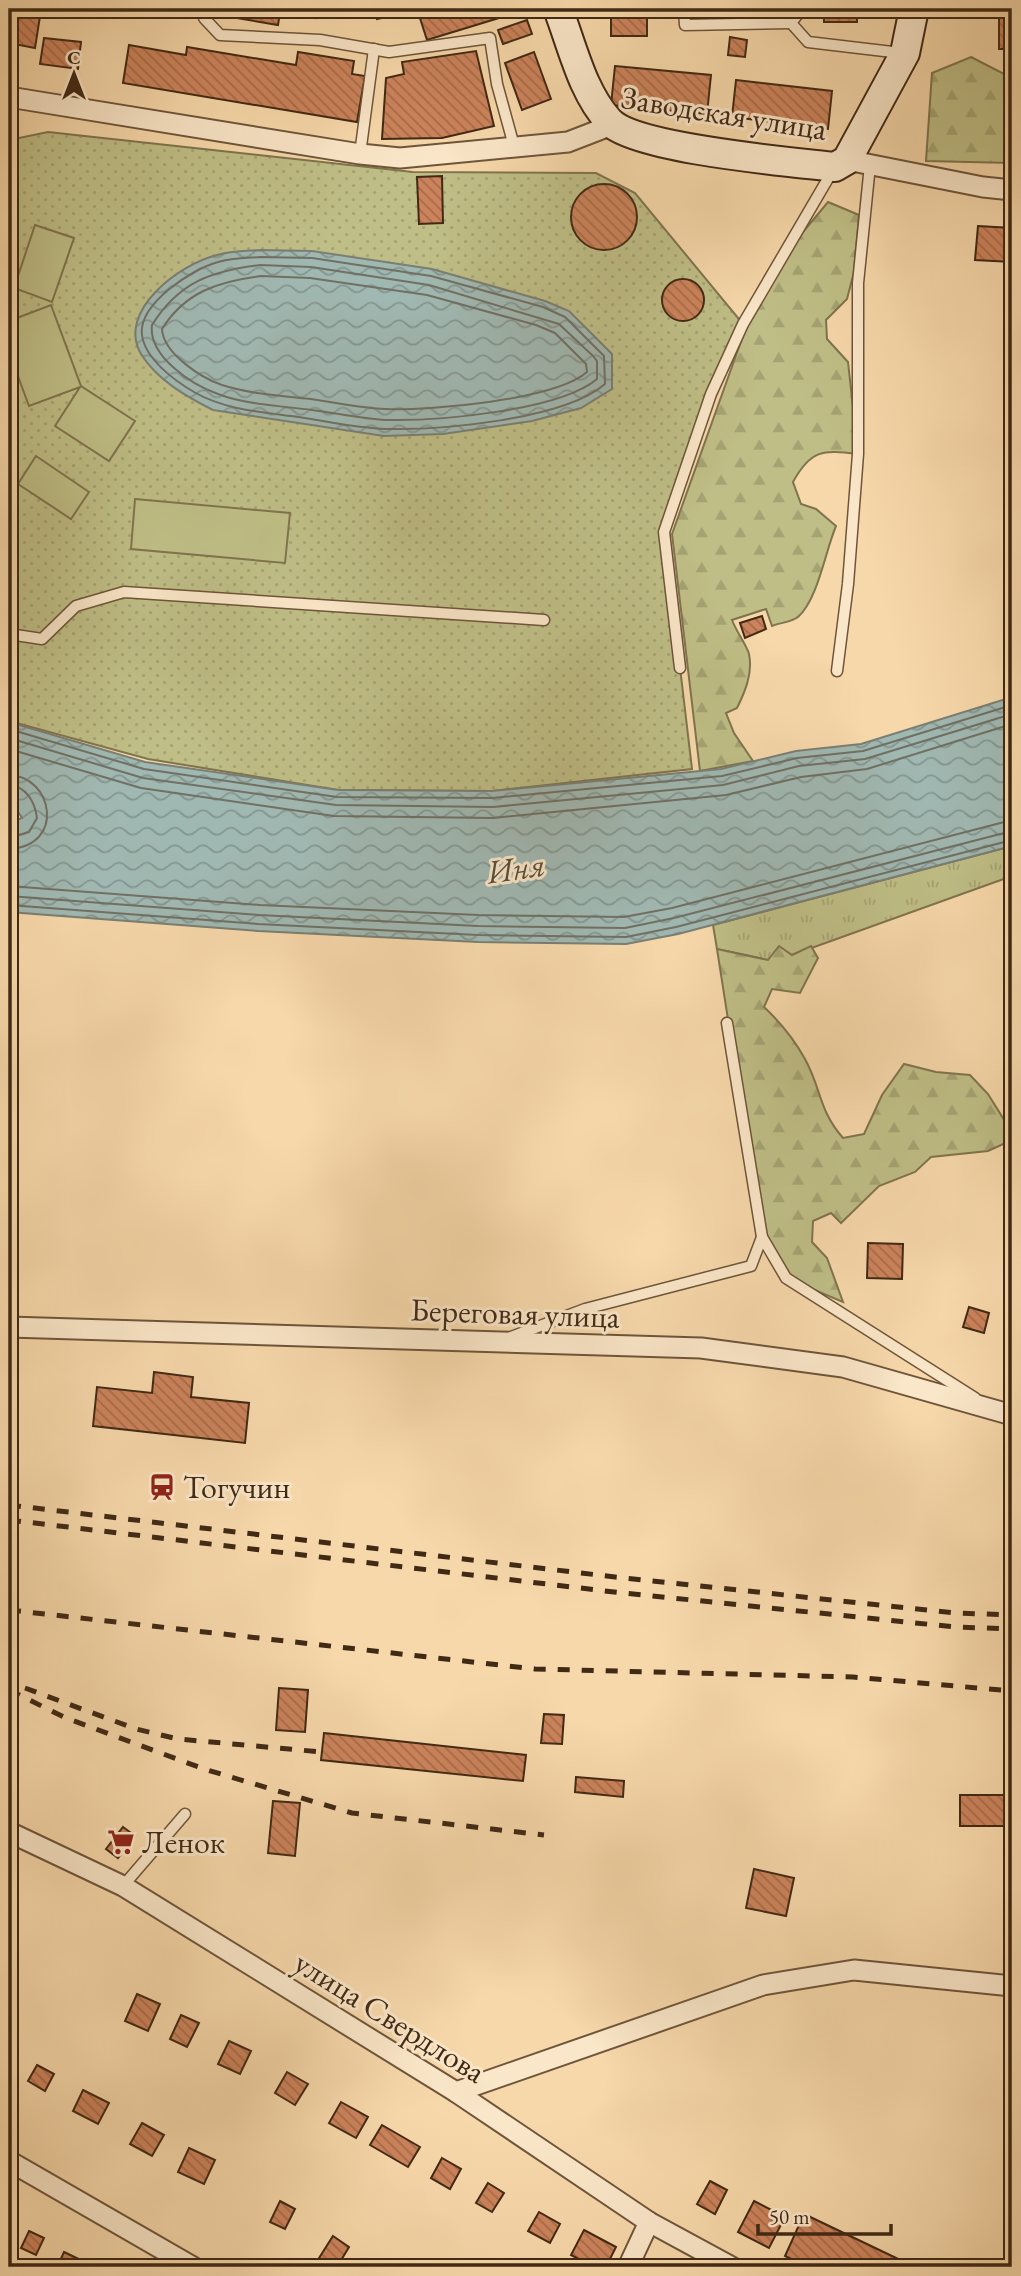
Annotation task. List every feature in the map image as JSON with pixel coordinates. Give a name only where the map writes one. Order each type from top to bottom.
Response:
[{"type":"street","points":[[558,9],[596,105],[612,125]]},
{"type":"street","points":[[850,164],[905,53],[914,9]]},
{"type":"street","name":"Заводская улица","points":[[9,97],[360,154],[400,158],[568,142],[612,125],[669,144],[738,156],[850,164],[1012,190]]},
{"type":"street","name":"Береговая улица","points":[[9,1327],[701,1348],[843,1367],[1004,1413]]},
{"type":"street","name":"улица Свердлова","points":[[9,1832],[122,1886],[456,2092],[649,2222],[732,2267]]},
{"type":"street","points":[[456,2092],[762,1985],[854,1970],[1012,1986]]},
{"type":"street","points":[[9,2161],[193,2267]]},
{"type":"street","points":[[628,2267],[649,2222]]},
{"type":"lane","points":[[204,9],[204,18],[220,35],[320,40],[389,51],[490,38],[498,84],[514,146]]},
{"type":"lane","points":[[684,9],[685,24],[791,23],[808,42],[905,53]]},
{"type":"lane","points":[[791,23],[802,9]]},
{"type":"lane","points":[[360,154],[374,49]]},
{"type":"lane","points":[[680,668],[664,532],[711,394],[743,324],[850,164]]},
{"type":"lane","points":[[837,671],[848,584],[858,454],[858,283],[850,164]]},
{"type":"lane","points":[[9,634],[42,639],[76,606],[124,592],[544,620]]},
{"type":"lane","points":[[727,1023],[762,1237],[786,1278],[1004,1413]]},
{"type":"lane","points":[[495,1343],[585,1309],[751,1266],[762,1237]]},
{"type":"lane","points":[[122,1886],[185,1814]]},
{"type":"green space","points":[[971,57],[1012,78],[1012,163],[926,161],[932,73]]},
{"type":"green space","points":[[48,132],[413,172],[596,173],[635,193],[743,324],[664,532],[692,769],[492,791],[338,790],[148,759],[9,721],[9,140]]},
{"type":"green space","points":[[828,202],[859,215],[854,272],[847,299],[826,320],[827,339],[848,362],[858,454],[819,454],[806,463],[793,482],[801,504],[816,509],[836,526],[811,599],[798,617],[772,626],[766,609],[732,620],[748,651],[750,668],[737,708],[726,713],[734,733],[753,761],[700,771],[672,534],[763,280]]},
{"type":"green space","points":[[35,225],[74,238],[52,302],[14,288]]},
{"type":"green space","points":[[51,305],[81,386],[135,421],[109,461],[55,426],[80,387],[29,406],[9,352],[9,321]]},
{"type":"green space","points":[[36,456],[89,492],[71,519],[18,484]]},
{"type":"green space","points":[[135,499],[290,513],[285,563],[131,549]]},
{"type":"green space","points":[[1012,846],[1012,876],[792,955],[768,960],[717,949],[713,925]]},
{"type":"green space","points":[[779,946],[792,955],[811,946],[818,958],[800,993],[772,989],[764,1007],[801,1052],[824,1108],[843,1138],[864,1134],[882,1095],[904,1064],[936,1072],[970,1075],[988,1094],[1008,1126],[1012,1125],[1012,1140],[988,1151],[931,1157],[915,1172],[879,1186],[841,1223],[831,1213],[813,1221],[812,1242],[827,1258],[843,1302],[786,1278],[762,1237],[717,949],[768,960]]},
{"type":"water","points":[[260,250],[312,251],[432,269],[545,301],[569,311],[612,354],[612,389],[581,408],[532,421],[443,434],[384,436],[213,410],[173,387],[155,372],[141,354],[136,338],[137,322],[144,306],[156,292],[186,268],[222,254]]},
{"type":"water","name":"Иня","points":[[1012,697],[1012,846],[678,934],[626,944],[478,942],[258,931],[9,912],[9,823],[22,818],[9,798],[9,722],[145,762],[338,790],[492,791],[721,769],[796,751],[861,744]]},
{"type":"building","points":[[9,9],[41,10],[35,48],[9,43]]},
{"type":"building","points":[[214,9],[318,9],[316,18],[280,12],[278,25],[213,14]]},
{"type":"building","points":[[375,9],[403,9],[404,13],[377,19]]},
{"type":"building","points":[[428,9],[522,11],[427,40],[418,12]]},
{"type":"building","points":[[611,9],[647,9],[647,36],[611,36]]},
{"type":"building","points":[[824,9],[857,9],[857,22],[824,22]]},
{"type":"building","points":[[999,9],[1012,9],[1012,49],[999,49]]},
{"type":"building","points":[[527,20],[532,34],[503,44],[498,30]]},
{"type":"building","points":[[730,37],[747,40],[745,57],[728,55]]},
{"type":"building","points":[[44,38],[81,42],[78,69],[40,64]]},
{"type":"building","points":[[129,45],[186,55],[187,47],[296,65],[298,52],[354,61],[352,74],[365,76],[357,122],[123,83]]},
{"type":"building","points":[[476,51],[494,126],[442,138],[382,139],[386,78],[404,74],[402,62]]},
{"type":"building","points":[[534,52],[551,99],[522,110],[505,63]]},
{"type":"building","points":[[615,66],[711,75],[707,114],[611,105]]},
{"type":"building","points":[[736,80],[832,91],[828,129],[732,117]]},
{"type":"building","points":[[442,176],[443,223],[419,224],[417,177]]},
{"type":"building","points":[[610,184],[628,193],[635,204],[635,230],[628,241],[617,248],[598,250],[580,241],[573,230],[571,211],[580,193],[591,186]]},
{"type":"building","points":[[978,226],[1012,228],[1012,262],[975,260]]},
{"type":"building","points":[[683,279],[698,285],[704,300],[698,315],[683,321],[668,315],[662,300],[668,285]]},
{"type":"building","points":[[762,616],[766,629],[745,638],[740,623]]},
{"type":"building","points":[[868,1243],[903,1244],[902,1279],[867,1278]]},
{"type":"building","points":[[969,1307],[989,1313],[984,1333],[963,1327]]},
{"type":"building","points":[[1012,1322],[1012,1345],[1005,1343]]},
{"type":"building","points":[[154,1372],[193,1377],[191,1397],[249,1403],[245,1443],[93,1426],[97,1387],[152,1393]]},
{"type":"building","points":[[279,1688],[308,1690],[305,1732],[276,1730]]},
{"type":"building","points":[[544,1714],[564,1715],[562,1744],[541,1743]]},
{"type":"building","points":[[324,1733],[526,1755],[523,1781],[321,1760]]},
{"type":"building","points":[[576,1777],[624,1781],[623,1797],[575,1792]]},
{"type":"building","points":[[960,1795],[1012,1795],[1012,1826],[960,1826]]},
{"type":"building","points":[[273,1801],[300,1803],[295,1856],[268,1853]]},
{"type":"building","name":"Ленок","points":[[123,1827],[135,1836],[118,1858],[106,1849]]},
{"type":"building","points":[[754,1869],[794,1878],[786,1916],[746,1908]]},
{"type":"building","points":[[137,1994],[160,2004],[148,2031],[125,2021]]},
{"type":"building","points":[[181,2015],[199,2023],[187,2047],[170,2039]]},
{"type":"building","points":[[229,2041],[251,2051],[240,2074],[218,2064]]},
{"type":"building","points":[[37,2065],[54,2074],[45,2091],[28,2081]]},
{"type":"building","points":[[287,2072],[308,2084],[295,2105],[275,2093]]},
{"type":"building","points":[[83,2090],[109,2103],[98,2124],[73,2111]]},
{"type":"building","points":[[341,2102],[368,2117],[356,2138],[329,2123]]},
{"type":"building","points":[[142,2123],[164,2135],[152,2156],[130,2144]]},
{"type":"building","points":[[382,2125],[420,2147],[408,2167],[370,2145]]},
{"type":"building","points":[[189,2148],[215,2160],[204,2184],[178,2172]]},
{"type":"building","points":[[442,2158],[461,2169],[450,2189],[431,2178]]},
{"type":"building","points":[[710,2181],[727,2190],[715,2214],[697,2204]]},
{"type":"building","points":[[488,2183],[504,2193],[492,2212],[476,2203]]},
{"type":"building","points":[[280,2201],[295,2209],[285,2229],[270,2222]]},
{"type":"building","points":[[754,2201],[785,2217],[769,2248],[738,2232]]},
{"type":"building","points":[[539,2212],[560,2224],[550,2243],[528,2231]]},
{"type":"building","points":[[804,2214],[915,2267],[808,2267],[785,2256]]},
{"type":"building","points":[[584,2230],[616,2247],[606,2267],[594,2267],[571,2255]]},
{"type":"building","points":[[29,2231],[44,2238],[36,2255],[21,2248]]},
{"type":"building","points":[[333,2236],[349,2247],[337,2267],[319,2258]]},
{"type":"building","points":[[64,2252],[85,2262],[82,2267],[57,2267]]},
{"type":"railway","points":[[9,1505],[615,1577],[955,1613],[1012,1615]]},
{"type":"railway","points":[[9,1520],[614,1592],[955,1627],[1012,1629]]},
{"type":"railway","points":[[9,1610],[535,1669],[853,1677],[1012,1691]]},
{"type":"railway","points":[[25,1688],[136,1729],[178,1739],[322,1752]]},
{"type":"railway","points":[[9,1690],[66,1718],[204,1769],[352,1813],[544,1835]]},
{"type":"place","name":"Тогучин","points":[[162,1487]]},
{"type":"place","name":"Ленок","points":[[121,1842]]}]
